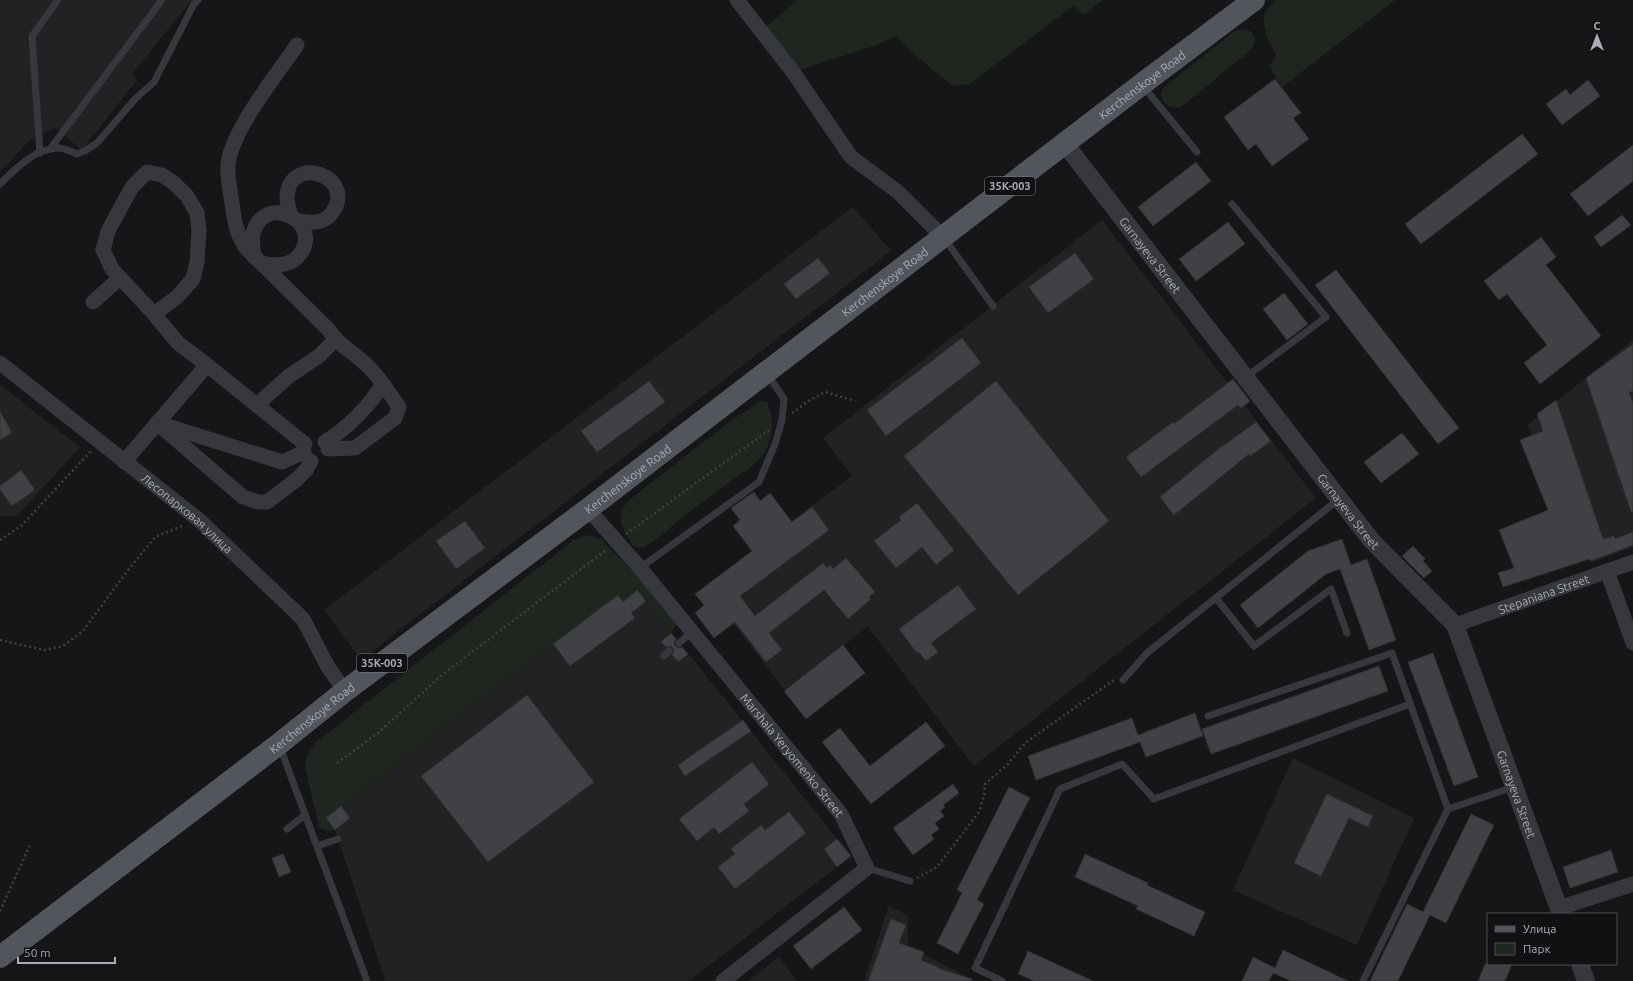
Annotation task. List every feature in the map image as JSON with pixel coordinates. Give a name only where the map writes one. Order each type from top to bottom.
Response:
[{"type":"main road","name":"Kerchenskoye Road","points":[[0,957],[279,744],[345,691],[588,509],[1142,84],[1254,0]]},
{"type":"street","points":[[737,0],[793,72],[851,157],[898,192],[943,237]]},
{"type":"street","points":[[298,46],[249,116],[236,138],[228,162],[227,175],[237,234],[244,247],[329,330],[335,340],[361,360],[377,376],[398,407],[396,418],[355,448],[327,446]]},
{"type":"street","name":"Garnayeva Street","points":[[1065,144],[1371,540],[1455,625],[1560,911]]},
{"type":"street","points":[[154,314],[177,297],[193,279],[197,262],[199,230],[197,213],[187,196],[174,183],[162,175],[147,172],[132,187],[108,231],[103,250],[112,269],[178,342],[257,405],[307,452],[315,462],[323,460],[328,454],[327,446],[319,438],[311,439],[307,452],[306,470],[296,480],[267,502],[258,502],[243,497],[157,423]]},
{"type":"street","points":[[273,213],[282,213],[294,218],[303,228],[305,237],[301,254],[288,264],[271,265],[258,260],[253,238],[254,230],[259,222],[273,213]]},
{"type":"street","points":[[93,302],[120,278]]},
{"type":"street","points":[[257,405],[289,376],[319,356],[335,340]]},
{"type":"street","name":"Лесопарковая улица","points":[[0,363],[199,520],[303,620],[328,667],[345,691]]},
{"type":"street","points":[[124,462],[207,365]]},
{"type":"street","points":[[327,446],[374,397],[383,384]]},
{"type":"street","points":[[157,423],[282,462],[307,452]]},
{"type":"street","name":"Marshala Yeryomenko Street","points":[[588,509],[640,568],[841,814],[867,868]]},
{"type":"street","name":"Stepaniana Street","points":[[1455,625],[1633,562]]},
{"type":"street","points":[[1608,571],[1633,643]]},
{"type":"street","points":[[723,981],[867,868]]},
{"type":"street","points":[[1560,911],[1633,884]]},
{"type":"street","points":[[1580,965],[1586,981]]},
{"type":"lane","points":[[40,153],[32,36],[58,0]]},
{"type":"lane","points":[[50,149],[162,0]]},
{"type":"lane","points":[[0,184],[24,160],[40,153],[60,147],[77,154],[85,151],[98,142],[135,99],[154,82],[194,4],[198,0]]},
{"type":"lane","points":[[1142,84],[1197,152]]},
{"type":"lane","points":[[1232,204],[1326,318],[1246,378]]},
{"type":"lane","points":[[943,237],[993,306]]},
{"type":"lane","points":[[640,568],[759,482],[775,444],[782,420],[784,399],[766,373]]},
{"type":"lane","points":[[1123,680],[1147,653],[1339,499]]},
{"type":"lane","points":[[1216,598],[1254,646],[1331,589],[1347,633]]},
{"type":"lane","points":[[679,643],[692,632]]},
{"type":"lane","points":[[1208,716],[1392,653],[1448,809]]},
{"type":"lane","points":[[1002,981],[975,968],[1060,790],[1122,764],[1154,799],[1410,704]]},
{"type":"lane","points":[[279,744],[367,981]]},
{"type":"lane","points":[[1363,981],[1448,809],[1514,787]]},
{"type":"lane","points":[[287,829],[305,815]]},
{"type":"lane","points":[[317,846],[338,839]]},
{"type":"lane","points":[[867,868],[910,881]]},
{"type":"path","points":[[337,763],[378,733],[442,675],[617,542],[810,400],[825,392],[855,401]]},
{"type":"path","points":[[0,540],[21,526],[100,442]]},
{"type":"path","points":[[0,640],[44,650],[63,646],[83,631],[125,574],[155,537],[199,520]]},
{"type":"path","points":[[910,881],[937,867],[979,812],[984,796],[985,784],[1008,764],[1025,743],[1113,680]]},
{"type":"path","points":[[0,911],[30,845]]},
{"type":"shaded area","points":[[0,0],[192,0],[132,74],[137,80],[82,150],[55,128],[29,141],[0,172]]},
{"type":"shaded area","points":[[853,207],[891,251],[361,660],[324,610]]},
{"type":"shaded area","points":[[1102,220],[1316,498],[974,766],[868,627],[784,690],[705,586],[852,476],[823,438]]},
{"type":"shaded area","points":[[1633,340],[1633,547],[1590,563],[1527,425]]},
{"type":"shaded area","points":[[0,385],[80,447],[17,516],[0,516]]},
{"type":"shaded area","points":[[637,590],[851,856],[689,981],[385,981],[335,830],[326,818],[618,595],[623,602]]},
{"type":"shaded area","points":[[1293,758],[1414,818],[1357,945],[1233,890]]},
{"type":"shaded area","points":[[889,905],[908,916],[908,946],[975,981],[864,981]]},
{"type":"shaded area","points":[[779,957],[797,981],[748,981]]},
{"type":"green space","points":[[797,0],[1103,0],[1083,15],[1074,5],[970,84],[953,86],[915,55],[896,36],[874,46],[793,72],[761,31]]},
{"type":"green space","points":[[1276,0],[1395,0],[1282,87],[1270,67],[1276,54],[1268,40],[1264,26],[1266,12]]},
{"type":"green space","points":[[1244,29],[1252,32],[1255,40],[1253,48],[1180,108],[1170,107],[1163,102],[1161,94],[1163,88],[1235,31]]},
{"type":"green space","points":[[761,401],[767,402],[771,415],[772,428],[770,441],[761,457],[649,544],[643,548],[633,546],[623,528],[621,518],[621,513],[628,501],[725,425]]},
{"type":"green space","points":[[587,535],[601,539],[645,584],[677,624],[671,633],[637,590],[623,602],[618,596],[542,652],[326,818],[335,830],[328,831],[319,827],[305,767],[307,756],[315,743],[575,539]]},
{"type":"building","points":[[1275,79],[1301,113],[1293,118],[1309,139],[1272,166],[1256,144],[1248,150],[1224,117]]},
{"type":"building","points":[[1588,80],[1600,96],[1562,125],[1546,104],[1566,89],[1570,95]]},
{"type":"building","points":[[1522,134],[1538,154],[1421,244],[1405,224]]},
{"type":"building","points":[[1633,145],[1633,181],[1588,216],[1570,194]]},
{"type":"building","points":[[1196,162],[1211,181],[1153,226],[1138,207]]},
{"type":"building","points":[[1622,215],[1631,225],[1601,247],[1594,237]]},
{"type":"building","points":[[1228,222],[1245,244],[1196,281],[1179,259]]},
{"type":"building","points":[[1541,237],[1556,257],[1546,265],[1601,336],[1540,384],[1524,363],[1547,345],[1507,294],[1499,300],[1484,281]]},
{"type":"building","points":[[1075,253],[1094,279],[1048,313],[1029,287]]},
{"type":"building","points":[[818,258],[830,273],[796,299],[784,284]]},
{"type":"building","points":[[1336,270],[1459,428],[1438,444],[1315,285]]},
{"type":"building","points":[[1284,293],[1308,324],[1287,340],[1263,309]]},
{"type":"building","points":[[962,338],[981,363],[886,436],[867,410]]},
{"type":"building","points":[[1633,344],[1633,391],[1629,392],[1633,403],[1633,512],[1631,512],[1586,378]]},
{"type":"building","points":[[1233,379],[1250,401],[1241,408],[1238,405],[1141,477],[1126,457],[1173,422],[1174,424]]},
{"type":"building","points":[[649,381],[665,402],[597,452],[581,431]]},
{"type":"building","points":[[996,381],[1109,521],[1018,595],[904,456]]},
{"type":"building","points":[[1556,400],[1603,539],[1614,536],[1615,539],[1633,532],[1633,545],[1591,561],[1590,559],[1503,587],[1498,573],[1514,568],[1499,530],[1548,510],[1520,440],[1543,431],[1537,414]]},
{"type":"building","points":[[0,411],[12,433],[0,440]]},
{"type":"building","points":[[1256,422],[1271,441],[1250,456],[1249,454],[1174,515],[1160,497],[1222,446]]},
{"type":"building","points":[[1402,433],[1419,454],[1381,483],[1364,462]]},
{"type":"building","points":[[21,470],[35,490],[12,506],[0,490],[0,486]]},
{"type":"building","points":[[754,492],[760,501],[770,493],[792,522],[812,507],[829,530],[740,596],[755,616],[823,563],[827,568],[830,565],[833,569],[846,558],[875,592],[869,597],[871,599],[848,619],[824,590],[769,633],[782,650],[766,662],[735,622],[714,638],[695,613],[704,605],[695,594],[752,551],[733,526],[740,520],[731,508]]},
{"type":"building","points":[[917,503],[954,550],[936,565],[922,547],[896,568],[874,541],[901,520],[899,517]]},
{"type":"building","points":[[465,521],[485,548],[456,569],[436,541]]},
{"type":"building","points":[[1342,539],[1351,565],[1367,559],[1396,640],[1369,650],[1340,569],[1326,574],[1258,628],[1240,605],[1308,551]]},
{"type":"building","points":[[1413,546],[1425,559],[1423,561],[1432,571],[1424,578],[1402,556]]},
{"type":"building","points":[[958,585],[976,609],[931,643],[938,652],[926,661],[919,652],[917,653],[899,629]]},
{"type":"building","points":[[637,590],[646,601],[631,613],[635,618],[570,666],[553,644],[618,595],[623,602]]},
{"type":"building","points":[[671,633],[676,639],[674,642],[675,646],[678,648],[682,647],[688,654],[678,662],[672,655],[674,652],[673,648],[670,646],[666,647],[661,642]]},
{"type":"building","points":[[843,645],[865,673],[806,719],[784,691]]},
{"type":"building","points":[[1433,653],[1478,777],[1454,786],[1408,662]]},
{"type":"building","points":[[1379,666],[1388,691],[1211,754],[1202,729]]},
{"type":"building","points":[[527,695],[594,782],[488,862],[421,776]]},
{"type":"building","points":[[1195,713],[1203,736],[1146,757],[1140,742],[1036,780],[1028,756],[1132,718],[1138,735]]},
{"type":"building","points":[[743,720],[751,731],[685,776],[678,765]]},
{"type":"building","points":[[926,722],[945,746],[871,804],[822,742],[840,728],[870,766]]},
{"type":"building","points":[[752,762],[769,784],[744,804],[749,811],[719,834],[714,827],[697,841],[679,819]]},
{"type":"building","points":[[953,784],[959,793],[943,805],[945,807],[940,811],[944,816],[935,823],[939,829],[931,835],[934,839],[913,855],[893,828]]},
{"type":"building","points":[[1009,787],[1030,798],[977,900],[984,904],[958,954],[937,943],[962,893],[957,890]]},
{"type":"building","points":[[1327,794],[1373,816],[1368,827],[1349,818],[1321,876],[1294,863]]},
{"type":"building","points":[[341,806],[350,818],[335,830],[326,818]]},
{"type":"building","points":[[789,812],[806,833],[735,889],[718,867],[735,854],[731,849],[761,825],[765,830]]},
{"type":"building","points":[[1471,814],[1494,825],[1446,923],[1430,915],[1398,981],[1370,981],[1407,904],[1423,912]]},
{"type":"building","points":[[837,839],[851,856],[837,867],[824,849]]},
{"type":"building","points":[[1611,850],[1618,872],[1570,888],[1563,867]]},
{"type":"building","points":[[283,854],[291,872],[279,877],[272,858]]},
{"type":"building","points":[[1085,854],[1148,883],[1147,885],[1205,912],[1194,936],[1136,909],[1138,906],[1075,877]]},
{"type":"building","points":[[844,907],[862,930],[811,969],[793,946]]},
{"type":"building","points":[[891,919],[906,925],[899,943],[924,952],[921,960],[938,968],[972,979],[971,981],[868,981]]},
{"type":"building","points":[[1283,950],[1348,981],[1291,981],[1273,973],[1269,981],[1242,981],[1253,957],[1275,968]]},
{"type":"building","points":[[1028,951],[1093,981],[1034,981],[1018,974]]},
{"type":"building","points":[[1485,964],[1512,965],[1505,981],[1478,981]]}]
